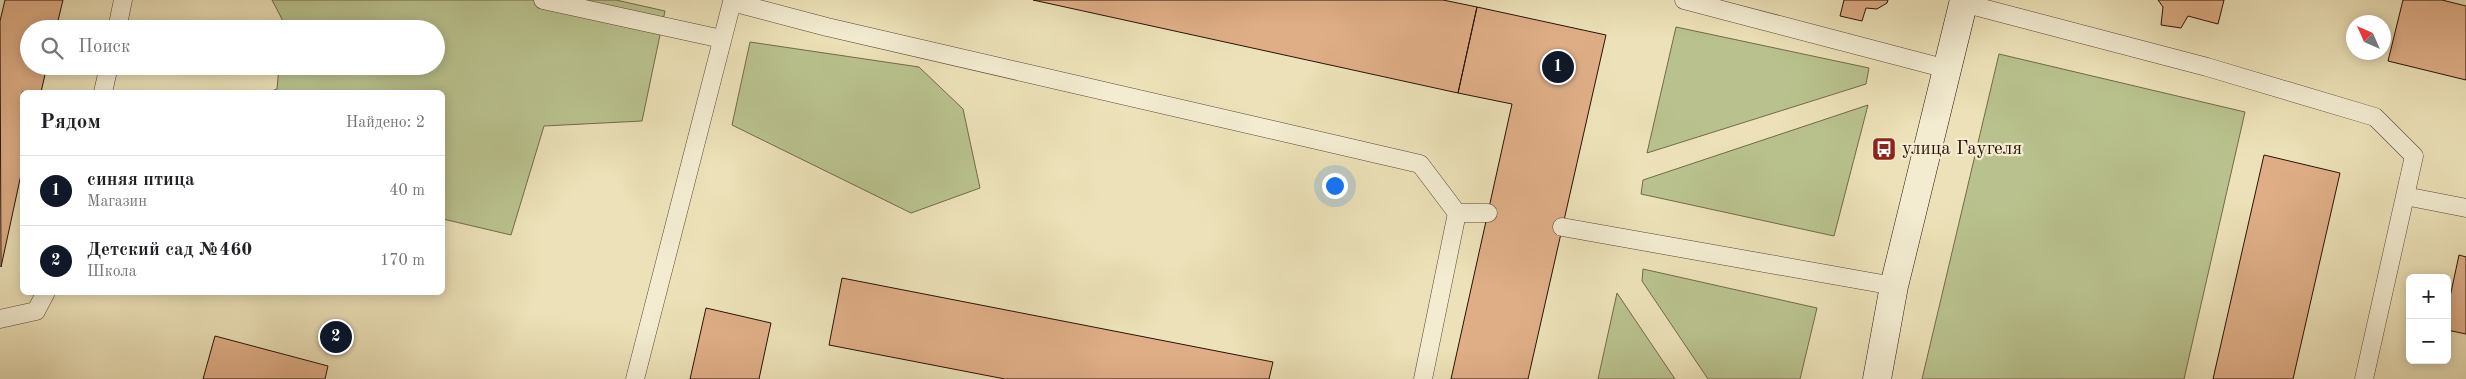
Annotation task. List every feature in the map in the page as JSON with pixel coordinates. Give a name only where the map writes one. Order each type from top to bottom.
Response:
[{"type":"street","points":[[1877,379],[1894,286],[1963,2]]},
{"type":"lane","points":[[119,20],[123,0]]},
{"type":"lane","points":[[543,0],[722,39]]},
{"type":"lane","points":[[1684,0],[1947,68]]},
{"type":"lane","points":[[635,379],[732,1],[828,27],[1420,164],[1457,213],[1423,379]]},
{"type":"lane","points":[[1963,2],[2207,67],[2375,117],[2414,156],[2364,379]]},
{"type":"lane","points":[[103,90],[107,75]]},
{"type":"lane","points":[[2405,196],[2466,208]]},
{"type":"lane","points":[[1457,213],[1488,213]]},
{"type":"lane","points":[[1562,226],[1894,286]]},
{"type":"lane","points":[[0,320],[36,311],[44,295]]},
{"type":"green space","points":[[272,0],[616,0],[665,11],[642,121],[544,126],[511,235],[445,219],[445,90],[274,90],[277,89],[278,75],[445,75],[445,20],[282,19]]},
{"type":"green space","points":[[1676,27],[1869,68],[1866,84],[1647,153]]},
{"type":"green space","points":[[750,42],[919,67],[963,109],[980,188],[911,213],[732,125]]},
{"type":"green space","points":[[1999,54],[2245,112],[2184,379],[1922,379]]},
{"type":"green space","points":[[1868,105],[1834,236],[1641,194],[1643,180]]},
{"type":"green space","points":[[1643,269],[1817,308],[1800,379],[1708,379],[1642,281]]},
{"type":"green space","points":[[1617,293],[1675,379],[1598,379]]},
{"type":"building","points":[[5,0],[63,0],[58,20],[20,20],[20,75],[45,75],[41,90],[20,90],[20,179],[1,267],[0,21]]},
{"type":"building","points":[[1033,0],[1443,0],[1477,7],[1458,93]]},
{"type":"building","points":[[1844,0],[1888,0],[1887,3],[1877,9],[1866,8],[1862,21],[1840,16]]},
{"type":"building","points":[[2158,0],[2224,0],[2218,24],[2188,16],[2181,28],[2161,25],[2163,7]]},
{"type":"building","points":[[2403,0],[2442,0],[2466,6],[2466,80],[2388,61],[2391,60],[2391,49]]},
{"type":"building","points":[[1477,7],[1606,35],[1528,379],[1451,379],[1512,104],[1458,93]]},
{"type":"building","points":[[2264,155],[2340,173],[2293,379],[2213,379]]},
{"type":"building","points":[[2459,255],[2466,257],[2466,334],[2451,331],[2451,292]]},
{"type":"building","points":[[842,278],[1273,362],[1269,379],[1005,379],[829,345]]},
{"type":"building","points":[[706,308],[771,323],[759,379],[690,379]]},
{"type":"building","points":[[215,336],[328,366],[325,379],[203,379]]},
{"type":"place","name":"синяя птица","points":[[1558,67]]},
{"type":"place","name":"улица Гаугеля","points":[[1884,149]]},
{"type":"place","name":"Детский сад №460","points":[[336,337]]}]
